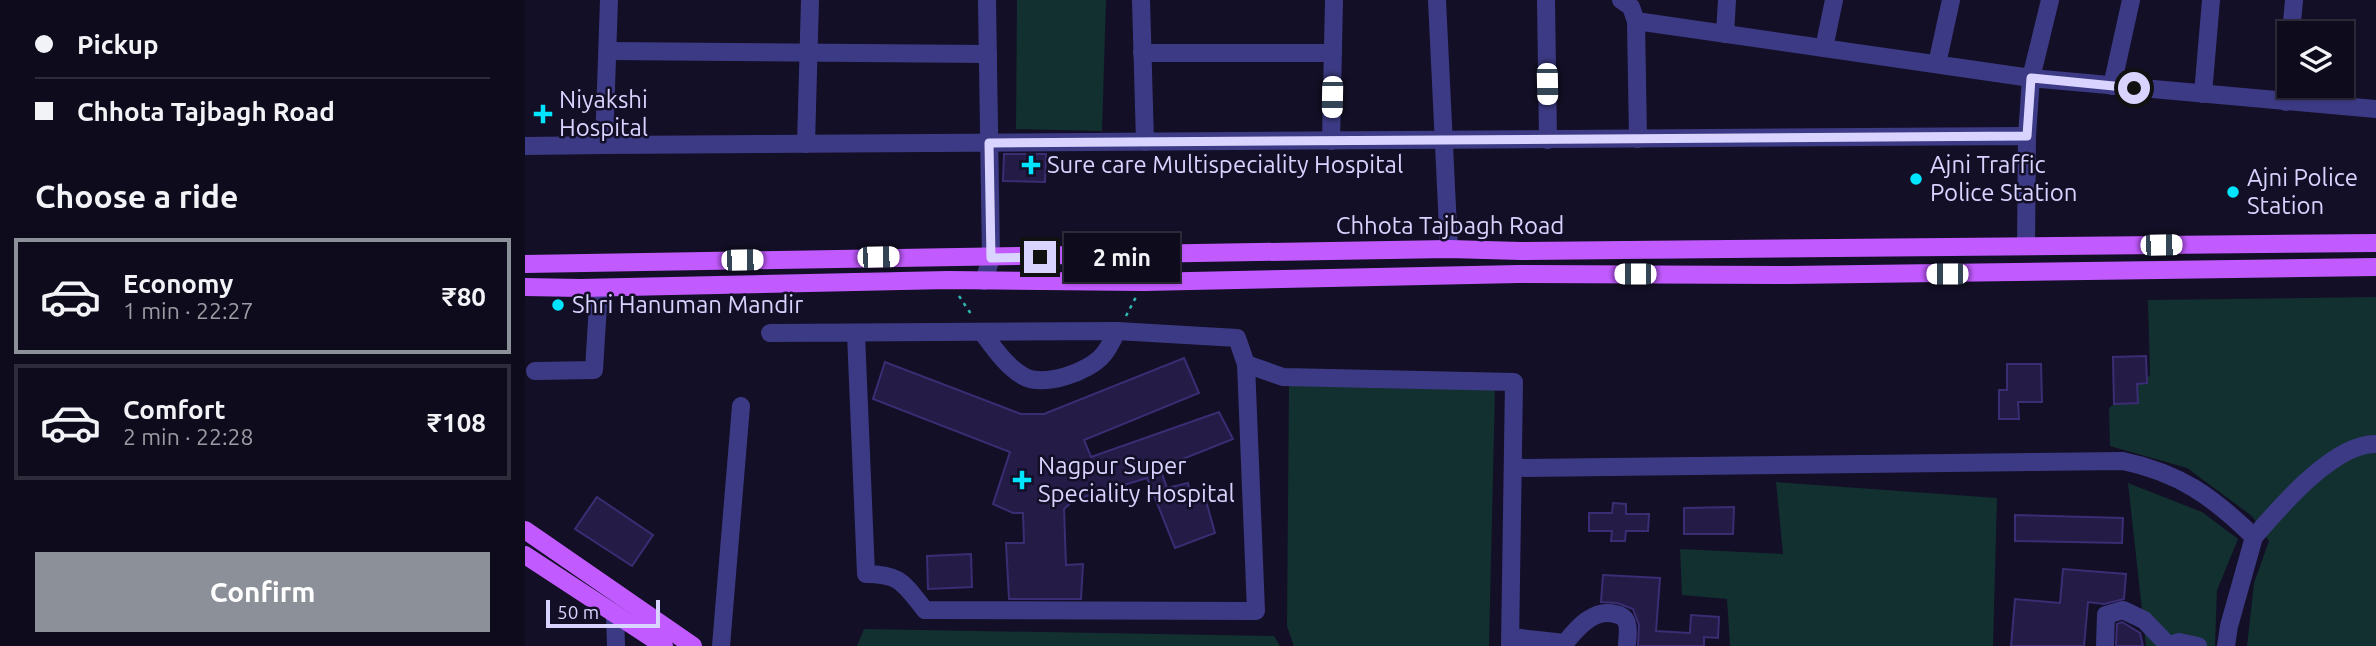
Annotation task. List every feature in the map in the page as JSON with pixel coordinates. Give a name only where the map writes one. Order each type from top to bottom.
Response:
[{"type":"main road","name":"Chhota Tajbagh Road","points":[[525,264],[1449,249],[1521,251],[2376,243]]},
{"type":"main road","points":[[1449,249],[1450,275]]},
{"type":"main road","points":[[525,287],[599,288],[949,280],[1144,282],[1450,275],[1789,275],[2376,267]]},
{"type":"main road","points":[[525,530],[693,646]]},
{"type":"main road","points":[[525,555],[664,646]]},
{"type":"street","points":[[604,145],[609,0]]},
{"type":"street","points":[[806,144],[810,0]]},
{"type":"street","points":[[984,281],[991,258],[987,0]]},
{"type":"street","points":[[1141,0],[1145,142]]},
{"type":"street","points":[[1331,141],[1335,0]]},
{"type":"street","points":[[1437,0],[1449,249]]},
{"type":"street","points":[[1546,0],[1548,139]]},
{"type":"street","points":[[1621,0],[1631,7],[1636,21],[1638,139]]},
{"type":"street","points":[[1725,34],[1727,0]]},
{"type":"street","points":[[1824,48],[1834,0]]},
{"type":"street","points":[[1937,64],[1951,0]]},
{"type":"street","points":[[2026,246],[2027,136],[2031,78],[2050,0]]},
{"type":"street","points":[[2112,86],[2131,0]]},
{"type":"street","points":[[2203,94],[2211,0]]},
{"type":"street","points":[[2292,21],[2294,0]]},
{"type":"street","points":[[1636,21],[2031,78],[2376,110]]},
{"type":"street","points":[[608,51],[988,54]]},
{"type":"street","points":[[1142,54],[1333,54]]},
{"type":"street","points":[[2286,98],[2286,102]]},
{"type":"street","points":[[525,146],[2027,136]]},
{"type":"street","points":[[535,371],[594,370],[599,288]]},
{"type":"street","points":[[982,332],[1001,358],[1025,377],[1049,381],[1084,370],[1102,356],[1117,331]]},
{"type":"street","points":[[770,333],[1117,331],[1237,338],[1246,363],[1256,611],[925,610],[899,579],[883,573],[866,573],[856,334]]},
{"type":"street","points":[[1246,363],[1283,377],[1514,382],[1511,642],[1566,644],[1576,630],[1593,617],[1602,613],[1613,613],[1624,617],[1627,623],[1627,646]]},
{"type":"street","points":[[721,646],[741,406]]},
{"type":"street","points":[[2226,646],[2254,537],[2316,471],[2349,452],[2367,444],[2376,444]]},
{"type":"street","points":[[1514,468],[2123,461],[2151,467],[2187,483],[2207,495],[2254,537]]},
{"type":"street","points":[[2105,646],[2106,615],[2123,610],[2144,620],[2168,645],[2179,642],[2198,646]]},
{"type":"street","points":[[615,614],[616,646]]},
{"type":"path","points":[[949,280],[982,332]]},
{"type":"path","points":[[1117,331],[1144,282]]},
{"type":"green space","points":[[1017,0],[1106,0],[1102,131],[1016,129]]},
{"type":"green space","points":[[2376,297],[2376,646],[2247,646],[2254,583],[2269,541],[2252,516],[2187,468],[2110,446],[2109,408],[2150,375],[2148,300]]},
{"type":"green space","points":[[1289,385],[1495,388],[1489,646],[1294,646],[1287,626]]},
{"type":"green space","points":[[1776,482],[1997,498],[1993,646],[1730,646],[1727,599],[1682,595],[1680,549],[1783,554]]},
{"type":"green space","points":[[2128,483],[2202,512],[2238,539],[2217,590],[2215,646],[2146,646]]},
{"type":"green space","points":[[864,629],[1274,636],[1280,646],[857,646]]},
{"type":"building","points":[[1004,154],[1046,154],[1045,182],[1003,181]]},
{"type":"building","points":[[2146,356],[2147,383],[2137,384],[2138,403],[2114,404],[2113,357]]},
{"type":"building","points":[[1184,358],[1199,393],[1084,440],[1091,457],[1219,412],[1233,439],[1160,468],[1167,488],[1188,483],[1190,493],[1203,490],[1215,533],[1175,548],[1147,478],[1074,500],[1064,509],[1066,565],[1083,564],[1081,599],[1009,599],[1006,543],[1024,543],[1023,513],[1013,513],[993,504],[1010,452],[873,399],[885,362],[1021,414],[1044,414]]},
{"type":"building","points":[[2007,364],[2041,364],[2042,402],[2018,402],[2019,419],[1999,419],[1999,390],[2007,390]]},
{"type":"building","points":[[597,497],[653,535],[632,566],[575,529]]},
{"type":"building","points":[[1613,503],[1626,504],[1626,514],[1649,514],[1648,531],[1626,531],[1625,541],[1611,541],[1612,531],[1589,531],[1589,513],[1612,513]]},
{"type":"building","points":[[1734,507],[1733,534],[1684,534],[1684,508]]},
{"type":"building","points":[[2015,515],[2123,518],[2122,543],[2015,541]]},
{"type":"building","points":[[971,554],[972,587],[928,589],[927,556]]},
{"type":"building","points":[[2063,569],[2126,574],[2124,599],[2104,604],[2088,602],[2084,646],[2011,646],[2015,599],[2060,603]]},
{"type":"building","points":[[1603,575],[1660,578],[1656,631],[1690,633],[1691,615],[1719,617],[1718,638],[1704,637],[1704,646],[1638,646],[1639,625],[1633,609],[1617,603],[1601,602]]},
{"type":"building","points":[[2122,622],[2140,633],[2143,646],[2116,646],[2117,624]]},
{"type":"place","name":"Niyakshi Hospital","points":[[543,114]]},
{"type":"place","name":"Sure care Multispeciality Hospital","points":[[1031,165]]},
{"type":"place","name":"Ajni Traffic Police Station","points":[[1916,179]]},
{"type":"place","name":"Ajni Police Station","points":[[2233,192]]},
{"type":"place","name":"Shri Hanuman Mandir","points":[[558,305]]},
{"type":"place","name":"Nagpur Super Speciality Hospital","points":[[1022,480]]},
{"type":"route","points":[[1040,257],[991,258],[989,143],[2027,136],[2031,78],[2134,88]]}]
